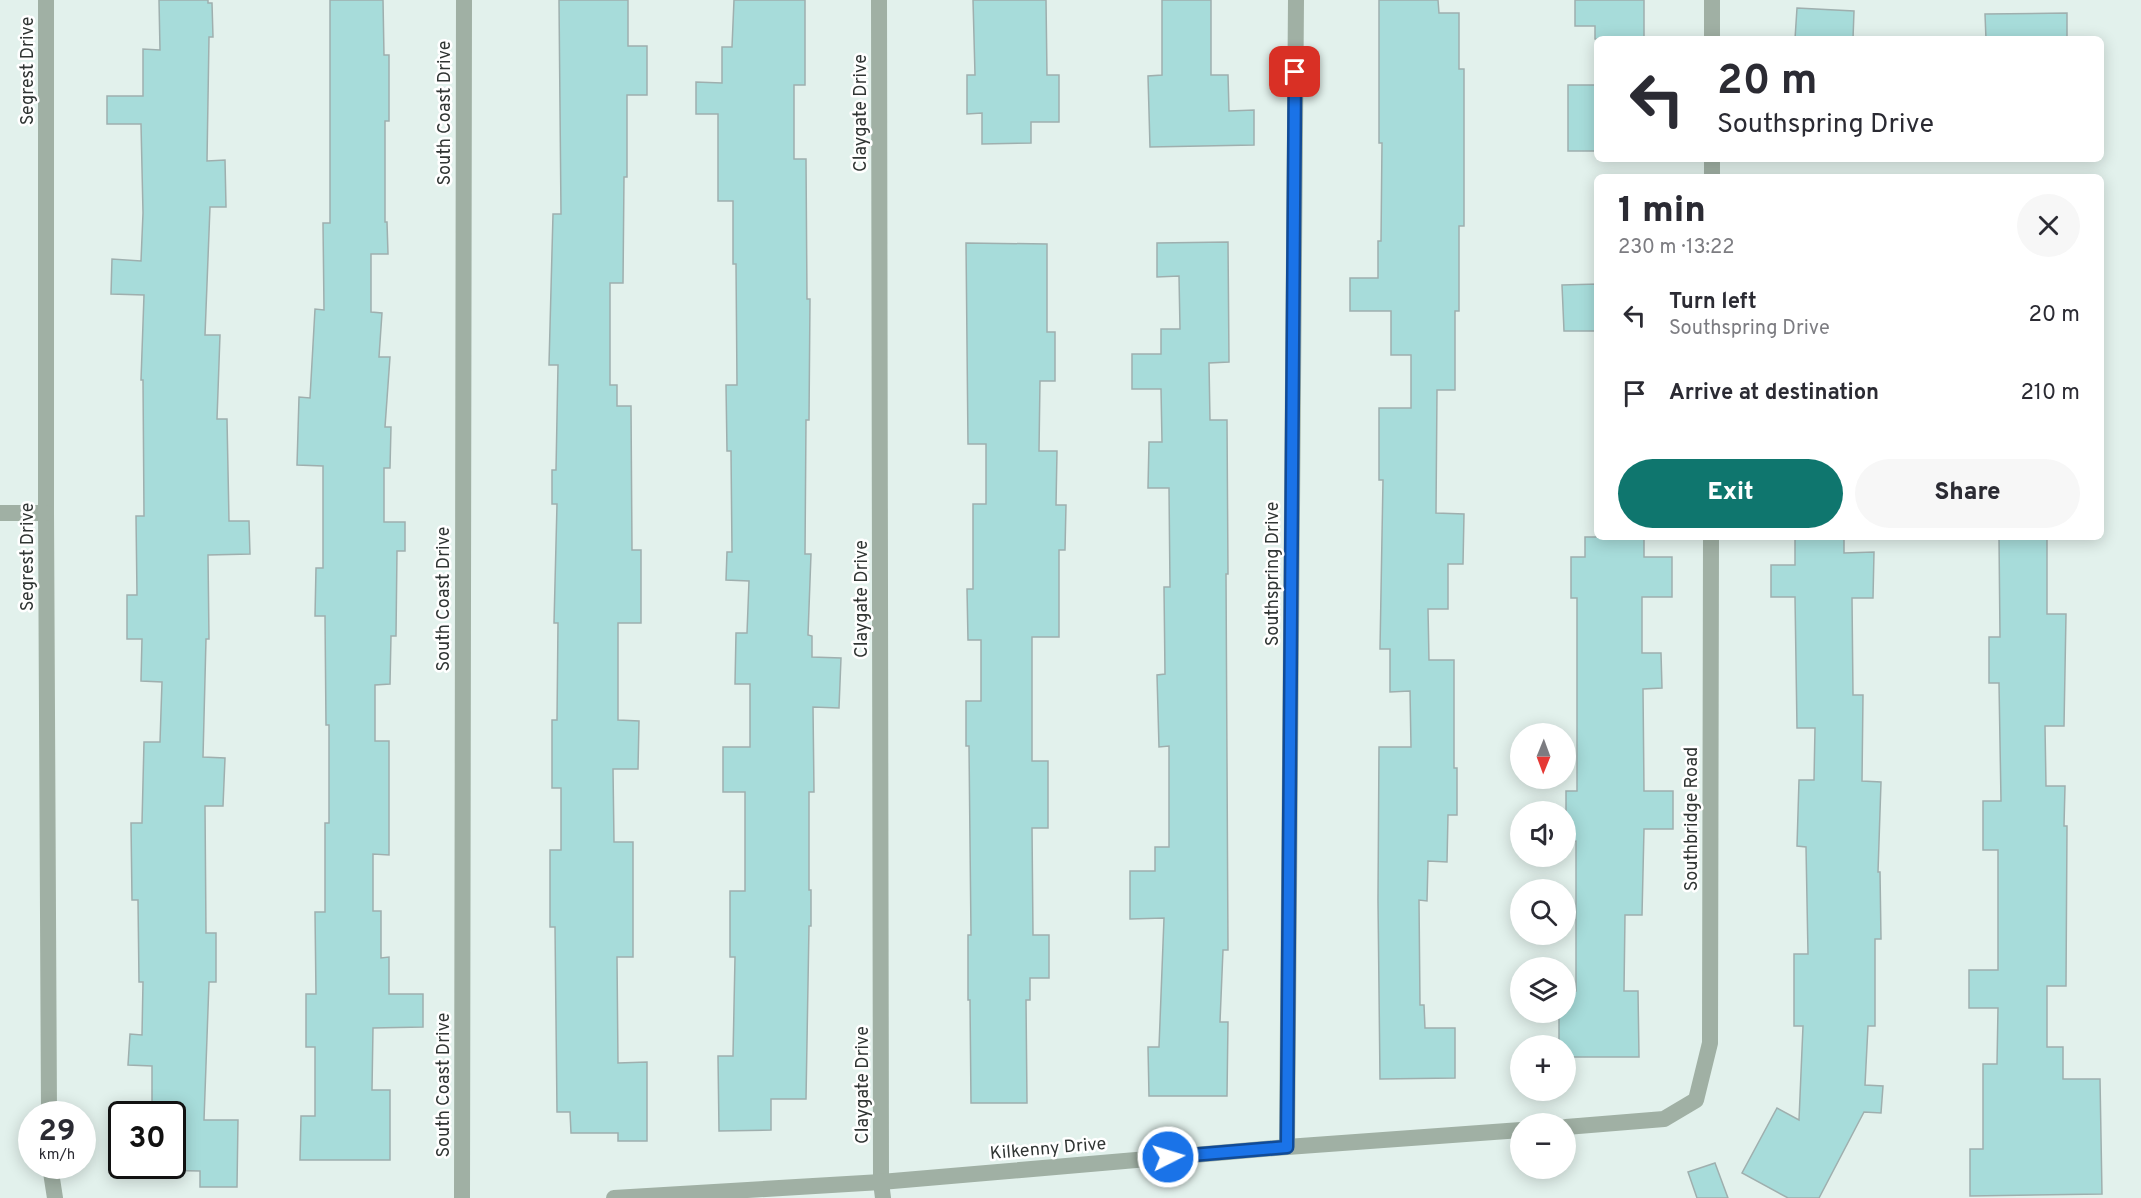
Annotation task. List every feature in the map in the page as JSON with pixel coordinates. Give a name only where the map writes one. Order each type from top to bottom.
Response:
[{"type":"street","name":"Segrest Drive","points":[[46,0],[46,513],[50,1101]]},
{"type":"street","name":"South Coast Drive","points":[[462,1198],[464,0]]},
{"type":"street","name":"Claygate Drive","points":[[879,0],[882,1190]]},
{"type":"street","name":"Southspring Drive","points":[[1287,1147],[1296,0]]},
{"type":"street","points":[[1712,0],[1712,36]]},
{"type":"street","points":[[0,513],[46,513]]},
{"type":"street","name":"Southbridge Road","points":[[1576,1126],[1664,1119],[1696,1100],[1710,1043],[1711,540]]},
{"type":"street","name":"Kilkenny Drive","points":[[614,1198],[882,1190],[1287,1147],[1510,1131]]},
{"type":"building","points":[[159,0],[208,0],[208,3],[212,3],[213,37],[209,37],[207,161],[225,160],[226,207],[210,207],[205,335],[220,335],[217,419],[227,419],[229,521],[249,521],[250,554],[208,555],[209,639],[206,639],[203,757],[225,758],[223,806],[205,806],[206,933],[216,933],[216,982],[209,982],[204,1120],[238,1120],[237,1187],[200,1187],[200,1171],[186,1171],[186,1101],[152,1101],[152,1066],[128,1065],[130,1034],[142,1035],[143,982],[139,982],[138,900],[132,900],[131,823],[142,823],[144,742],[160,742],[162,682],[141,681],[142,639],[127,639],[127,595],[137,595],[136,516],[144,516],[143,380],[141,380],[144,295],[111,294],[112,259],[141,261],[143,213],[141,124],[107,124],[107,96],[143,96],[143,49],[160,50]]},
{"type":"building","points":[[330,0],[383,0],[384,55],[389,55],[389,121],[385,121],[385,222],[387,222],[388,254],[371,254],[371,312],[382,313],[379,357],[390,357],[385,427],[391,427],[390,468],[384,468],[384,522],[405,522],[405,551],[397,551],[396,636],[391,636],[390,684],[375,685],[375,741],[389,741],[389,855],[373,854],[373,911],[381,911],[381,958],[389,957],[389,994],[423,994],[423,1027],[373,1028],[372,1090],[390,1090],[390,1160],[300,1160],[301,1116],[315,1116],[315,1047],[306,1047],[306,994],[316,994],[315,912],[325,912],[325,823],[329,823],[329,725],[326,725],[325,616],[315,616],[316,568],[323,568],[323,466],[297,465],[299,397],[310,398],[315,309],[324,310],[323,223],[330,223]]},
{"type":"building","points":[[559,0],[628,0],[628,46],[647,46],[647,95],[627,95],[623,283],[610,283],[610,385],[617,385],[617,406],[631,406],[632,550],[641,550],[641,623],[618,623],[618,720],[639,721],[638,769],[613,769],[614,842],[633,842],[633,957],[617,957],[618,1063],[647,1062],[647,1141],[618,1141],[618,1133],[571,1133],[570,1112],[557,1112],[555,927],[550,927],[550,850],[561,850],[561,788],[552,788],[552,720],[557,720],[558,623],[554,623],[557,504],[552,504],[552,470],[556,470],[558,365],[549,365],[553,214],[561,214]]},
{"type":"building","points":[[734,0],[805,0],[805,85],[794,85],[794,159],[806,159],[807,299],[810,299],[805,554],[811,554],[808,635],[812,636],[812,657],[841,658],[839,708],[813,707],[814,792],[809,792],[811,926],[809,926],[806,1099],[771,1099],[771,1130],[719,1131],[718,1056],[733,1056],[735,957],[730,957],[730,891],[745,891],[745,792],[723,792],[723,747],[750,747],[750,684],[735,684],[736,633],[747,633],[749,581],[726,580],[727,552],[732,552],[731,451],[727,451],[726,385],[737,385],[733,201],[718,201],[718,114],[696,114],[696,82],[722,83],[722,47],[732,47]]},
{"type":"building","points":[[973,0],[1046,0],[1047,75],[1059,75],[1059,122],[1031,122],[1031,143],[982,144],[982,113],[967,114],[967,75],[975,75]]},
{"type":"building","points":[[1162,0],[1211,0],[1211,75],[1228,75],[1229,111],[1254,110],[1254,145],[1150,147],[1148,76],[1162,75]]},
{"type":"building","points":[[1379,0],[1438,0],[1439,13],[1459,13],[1459,69],[1464,69],[1464,226],[1459,226],[1459,311],[1455,311],[1455,390],[1437,390],[1436,513],[1464,514],[1463,564],[1448,564],[1448,609],[1428,609],[1429,660],[1454,660],[1454,768],[1457,768],[1457,815],[1448,815],[1447,862],[1428,861],[1427,901],[1419,900],[1420,1005],[1424,1005],[1425,1028],[1455,1028],[1455,1078],[1380,1079],[1379,747],[1411,747],[1410,691],[1390,692],[1390,649],[1380,649],[1383,480],[1379,480],[1379,408],[1411,408],[1411,355],[1391,355],[1391,311],[1350,311],[1350,278],[1378,278],[1378,241],[1381,241],[1382,143],[1379,143]]},
{"type":"building","points":[[1575,0],[1644,0],[1644,36],[1595,36],[1595,26],[1575,26]]},
{"type":"building","points":[[1797,8],[1854,11],[1853,36],[1795,36]]},
{"type":"building","points":[[2067,13],[2067,36],[1986,36],[1985,14]]},
{"type":"building","points":[[1568,85],[1594,85],[1594,151],[1568,151]]},
{"type":"building","points":[[1228,242],[1229,362],[1209,363],[1210,420],[1227,420],[1228,950],[1223,950],[1220,1022],[1228,1022],[1227,1096],[1149,1096],[1148,1047],[1159,1047],[1164,918],[1130,919],[1130,871],[1155,871],[1155,847],[1169,847],[1169,746],[1159,747],[1157,675],[1165,674],[1164,587],[1170,587],[1169,488],[1148,488],[1149,442],[1162,442],[1161,389],[1132,389],[1132,354],[1161,354],[1161,329],[1180,329],[1179,276],[1157,277],[1157,243]]},
{"type":"building","points":[[966,243],[1047,244],[1047,332],[1055,332],[1055,381],[1040,381],[1039,451],[1057,451],[1056,505],[1066,505],[1065,550],[1059,550],[1059,637],[1032,637],[1032,761],[1048,761],[1048,828],[1032,828],[1033,935],[1049,935],[1049,978],[1030,978],[1030,1000],[1026,1000],[1027,1103],[971,1103],[970,1000],[968,1000],[968,935],[971,935],[969,746],[966,746],[966,701],[981,701],[981,640],[968,640],[967,589],[973,589],[973,504],[986,504],[986,444],[968,444]]},
{"type":"building","points":[[1594,284],[1594,331],[1564,331],[1562,285]]},
{"type":"building","points":[[1585,537],[1594,537],[1594,540],[1644,540],[1644,557],[1672,557],[1672,597],[1642,597],[1642,653],[1661,653],[1662,688],[1643,689],[1644,791],[1673,791],[1673,829],[1644,829],[1642,915],[1625,915],[1624,991],[1638,991],[1639,1057],[1576,1057],[1576,1035],[1559,1035],[1559,1023],[1576,1023],[1576,801],[1566,801],[1566,791],[1577,791],[1577,598],[1571,598],[1571,557],[1585,557]]},
{"type":"building","points":[[1795,540],[1844,540],[1844,553],[1874,552],[1873,598],[1852,598],[1853,695],[1863,695],[1862,781],[1881,782],[1878,872],[1880,872],[1881,939],[1875,939],[1875,1026],[1868,1026],[1865,1085],[1883,1086],[1881,1113],[1864,1112],[1819,1198],[1788,1198],[1742,1173],[1777,1108],[1799,1120],[1803,1026],[1794,1026],[1794,954],[1808,954],[1806,847],[1797,846],[1799,780],[1814,780],[1815,728],[1797,728],[1795,597],[1771,597],[1771,565],[1795,565]]},
{"type":"building","points":[[1999,540],[2047,540],[2047,614],[2066,614],[2064,726],[2045,726],[2046,786],[2065,786],[2064,826],[2067,826],[2066,986],[2047,986],[2047,1047],[2063,1047],[2063,1079],[2100,1079],[2102,1194],[1970,1196],[1970,1149],[1983,1149],[1983,1064],[1997,1064],[1998,1008],[1969,1008],[1969,970],[1998,970],[1998,850],[1983,850],[1983,801],[2001,801],[1999,683],[1989,683],[1989,637],[2000,637]]},
{"type":"building","points":[[1715,1163],[1728,1198],[1697,1198],[1688,1172]]},
{"type":"route","points":[[1168,1157],[1287,1147],[1295,72]]}]
